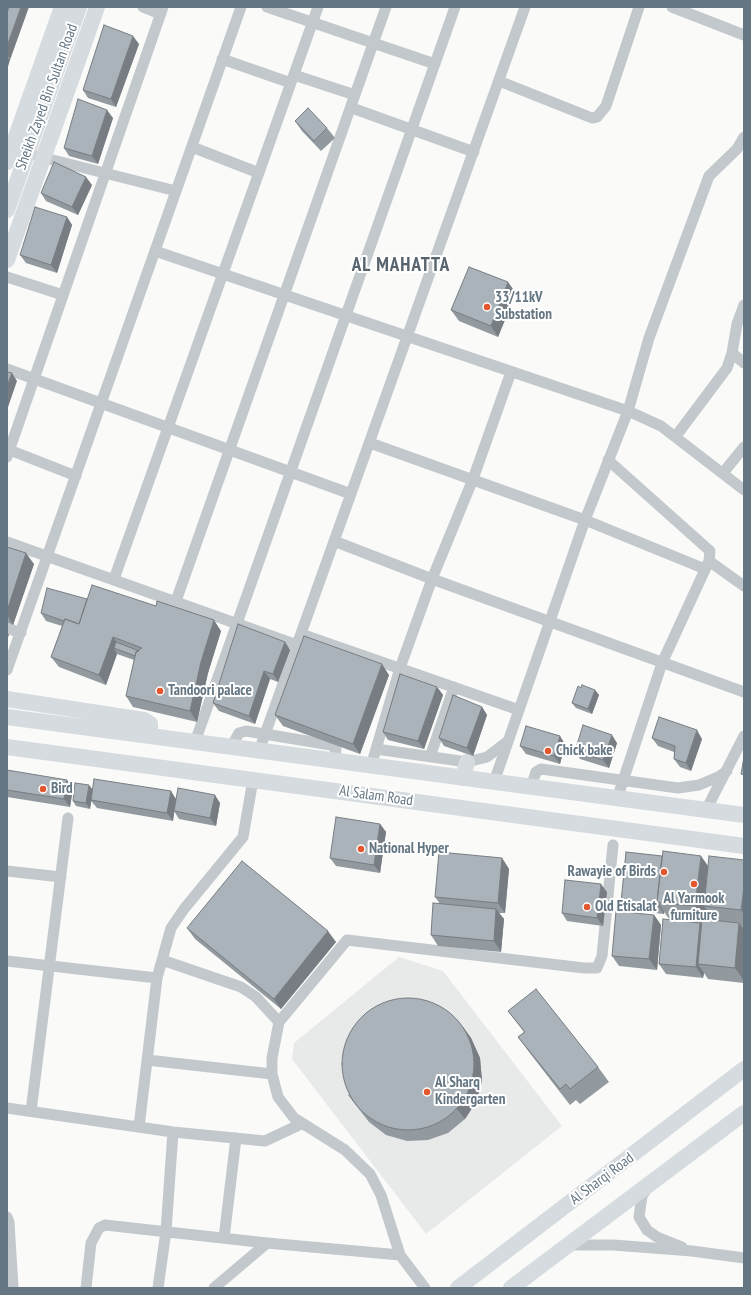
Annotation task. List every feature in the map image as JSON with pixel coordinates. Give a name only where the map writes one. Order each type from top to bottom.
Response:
[{"type":"main road","name":"Sheikh Zayed Bin Sultan Road","points":[[7,162],[62,7]]},
{"type":"main road","name":"Sheikh Zayed Bin Sultan Road","points":[[7,210],[79,7]]},
{"type":"main road","points":[[7,260],[97,7]]},
{"type":"main road","points":[[7,699],[144,720],[150,724],[150,736]]},
{"type":"main road","name":"Al Salam Road","points":[[7,717],[744,816]]},
{"type":"main road","name":"Al Salam Road","points":[[7,747],[744,846]]},
{"type":"main road","points":[[463,778],[467,762]]},
{"type":"main road","name":"Al Sharqi Road","points":[[464,1285],[744,1069]]},
{"type":"main road","points":[[511,1288],[744,1113]]},
{"type":"street","points":[[76,476],[8,452],[162,10],[143,7]]},
{"type":"street","points":[[7,670],[241,7]]},
{"type":"street","points":[[267,7],[435,64]]},
{"type":"street","points":[[114,579],[318,7]]},
{"type":"street","points":[[176,601],[352,108],[355,94],[386,7]]},
{"type":"street","points":[[195,742],[455,7]]},
{"type":"street","points":[[259,751],[526,7]]},
{"type":"street","points":[[499,81],[592,118],[597,117],[606,106],[639,7]]},
{"type":"street","points":[[672,7],[744,35]]},
{"type":"street","points":[[222,59],[293,79],[355,94]]},
{"type":"street","points":[[352,108],[474,152]]},
{"type":"street","points":[[494,782],[585,520],[628,411],[649,338],[709,176],[737,149],[744,137]]},
{"type":"street","points":[[192,147],[259,173]]},
{"type":"street","points":[[27,153],[106,171],[176,191]]},
{"type":"street","points":[[155,252],[628,411],[661,426],[676,436],[744,490]]},
{"type":"street","points":[[7,277],[63,295]]},
{"type":"street","points":[[676,436],[726,368],[732,353],[736,328],[744,305]]},
{"type":"street","points":[[732,353],[744,363]]},
{"type":"street","points":[[7,369],[351,494]]},
{"type":"street","points":[[371,766],[400,668],[432,579],[473,479],[510,372]]},
{"type":"street","points":[[370,442],[707,565],[744,586]]},
{"type":"street","points":[[723,473],[744,447]]},
{"type":"street","points":[[608,460],[710,551],[707,565],[662,663],[617,799]]},
{"type":"street","points":[[334,541],[432,579],[550,620],[662,663],[744,692]]},
{"type":"street","points":[[7,542],[297,645]]},
{"type":"street","points":[[7,628],[21,633]]},
{"type":"street","points":[[301,634],[519,710]]},
{"type":"street","points":[[430,757],[454,687]]},
{"type":"street","points":[[231,747],[236,736],[242,732],[266,735],[331,745],[336,749],[334,761]]},
{"type":"street","points":[[706,810],[744,736]]},
{"type":"street","points":[[376,749],[467,762],[487,757],[508,741]]},
{"type":"street","points":[[531,787],[536,772],[541,769],[678,788],[688,788],[709,782],[727,770]]},
{"type":"street","points":[[139,1127],[157,978],[171,928],[177,918],[243,837],[253,780]]},
{"type":"street","points":[[31,1112],[68,818]]},
{"type":"street","points":[[425,1288],[400,1255],[381,1195],[370,1174],[345,1150],[301,1124],[287,1111],[278,1097],[272,1074],[272,1058],[279,1022],[347,940],[584,968],[597,968],[602,956],[613,845]]},
{"type":"street","points":[[7,871],[61,878]]},
{"type":"street","points":[[162,960],[241,987],[256,997],[279,1022]]},
{"type":"street","points":[[7,961],[49,967],[157,978]]},
{"type":"street","points":[[147,1060],[272,1074]]},
{"type":"street","points":[[7,1108],[173,1132],[265,1141],[301,1124]]},
{"type":"street","points":[[158,1288],[166,1231],[173,1132]]},
{"type":"street","points":[[224,1238],[236,1138]]},
{"type":"street","points":[[650,1185],[642,1196],[639,1217],[647,1230],[656,1237],[692,1251]]},
{"type":"street","points":[[7,1217],[9,1222],[13,1288]]},
{"type":"street","points":[[86,1288],[91,1242],[99,1228],[105,1225],[268,1243],[400,1255]]},
{"type":"street","points":[[214,1288],[268,1243]]},
{"type":"street","points":[[568,1245],[596,1244],[692,1251],[744,1258]]},
{"type":"shaded area","name":"Al Sharq Kindergarten","points":[[399,957],[443,971],[562,1126],[426,1234],[292,1059],[294,1043]]},
{"type":"building","points":[[9,7],[21,7],[7,46],[7,13]]},
{"type":"building","points":[[104,25],[133,36],[111,99],[83,90]]},
{"type":"building","points":[[78,99],[107,110],[92,156],[64,148]]},
{"type":"building","points":[[308,108],[327,128],[314,141],[295,121]]},
{"type":"building","points":[[54,162],[86,177],[72,207],[41,193]]},
{"type":"building","points":[[35,207],[67,217],[51,265],[20,255]]},
{"type":"building","name":"33/11kV Substation","points":[[469,267],[508,282],[491,326],[451,310]]},
{"type":"building","points":[[7,372],[12,373],[7,386]]},
{"type":"building","points":[[7,547],[26,553],[7,611]]},
{"type":"building","points":[[92,585],[156,606],[157,601],[214,620],[201,662],[190,711],[126,696],[136,652],[142,648],[113,637],[99,675],[51,657],[65,619],[79,624]]},
{"type":"building","points":[[47,588],[87,599],[79,624],[65,619],[64,621],[41,613]]},
{"type":"building","points":[[238,624],[285,642],[273,674],[264,671],[249,716],[213,703]]},
{"type":"building","points":[[304,636],[382,664],[353,744],[275,715]]},
{"type":"building","points":[[116,642],[139,651],[136,652],[135,656],[114,648]]},
{"type":"building","points":[[400,674],[437,687],[418,741],[383,732]]},
{"type":"building","points":[[582,685],[595,690],[588,709],[572,703],[578,686],[581,688]]},
{"type":"building","points":[[453,695],[482,707],[467,748],[439,738]]},
{"type":"building","points":[[659,717],[697,730],[686,763],[674,759],[675,746],[652,738]]},
{"type":"building","points":[[583,725],[612,735],[603,760],[575,751]]},
{"type":"building","points":[[526,726],[560,736],[554,756],[520,746]]},
{"type":"building","points":[[744,757],[744,775],[741,774]]},
{"type":"building","points":[[7,770],[67,780],[64,799],[7,790]]},
{"type":"building","points":[[94,779],[171,791],[167,813],[91,800]]},
{"type":"building","points":[[75,783],[89,785],[86,803],[73,801]]},
{"type":"building","points":[[178,788],[215,795],[210,818],[174,811]]},
{"type":"building","name":"National Hyper","points":[[336,817],[380,824],[374,865],[330,858]]},
{"type":"building","points":[[663,851],[701,856],[695,906],[657,902]]},
{"type":"building","points":[[439,852],[502,858],[498,903],[435,897]]},
{"type":"building","points":[[626,852],[662,856],[657,902],[659,906],[621,902]]},
{"type":"building","points":[[709,856],[744,860],[744,887],[741,910],[704,906]]},
{"type":"building","points":[[242,861],[328,931],[274,999],[187,928]]},
{"type":"building","name":"Old Etisalat","points":[[565,880],[601,884],[597,918],[562,913]]},
{"type":"building","points":[[433,903],[496,909],[494,941],[431,935]]},
{"type":"building","points":[[616,911],[654,915],[649,959],[612,956]]},
{"type":"building","points":[[663,919],[700,923],[696,967],[659,964]]},
{"type":"building","points":[[702,919],[739,923],[735,968],[698,964]]},
{"type":"building","points":[[536,989],[598,1067],[570,1089],[566,1084],[560,1089],[518,1037],[525,1032],[508,1011]]},
{"type":"building","points":[[414,998],[433,1003],[445,1009],[455,1017],[463,1027],[469,1039],[473,1051],[473,1077],[469,1089],[463,1101],[455,1111],[445,1119],[433,1125],[421,1129],[402,1130],[383,1125],[371,1119],[361,1111],[353,1101],[347,1089],[343,1077],[342,1058],[347,1039],[353,1027],[361,1017],[371,1009],[383,1003],[395,999]]},
{"type":"place","name":"33/11kV Substation","points":[[487,307]]},
{"type":"place","name":"Tandoori palace","points":[[160,691]]},
{"type":"place","name":"Chick bake","points":[[548,751]]},
{"type":"place","name":"Bird","points":[[43,789]]},
{"type":"place","name":"National Hyper","points":[[361,849]]},
{"type":"place","name":"Rawayie of Birds","points":[[664,872]]},
{"type":"place","name":"Al Yarmook furniture","points":[[694,884]]},
{"type":"place","name":"Old Etisalat","points":[[587,907]]},
{"type":"place","name":"Al Sharq Kindergarten","points":[[427,1092]]},
{"type":"district","name":"AL MAHATTA","points":[[401,266]]}]
